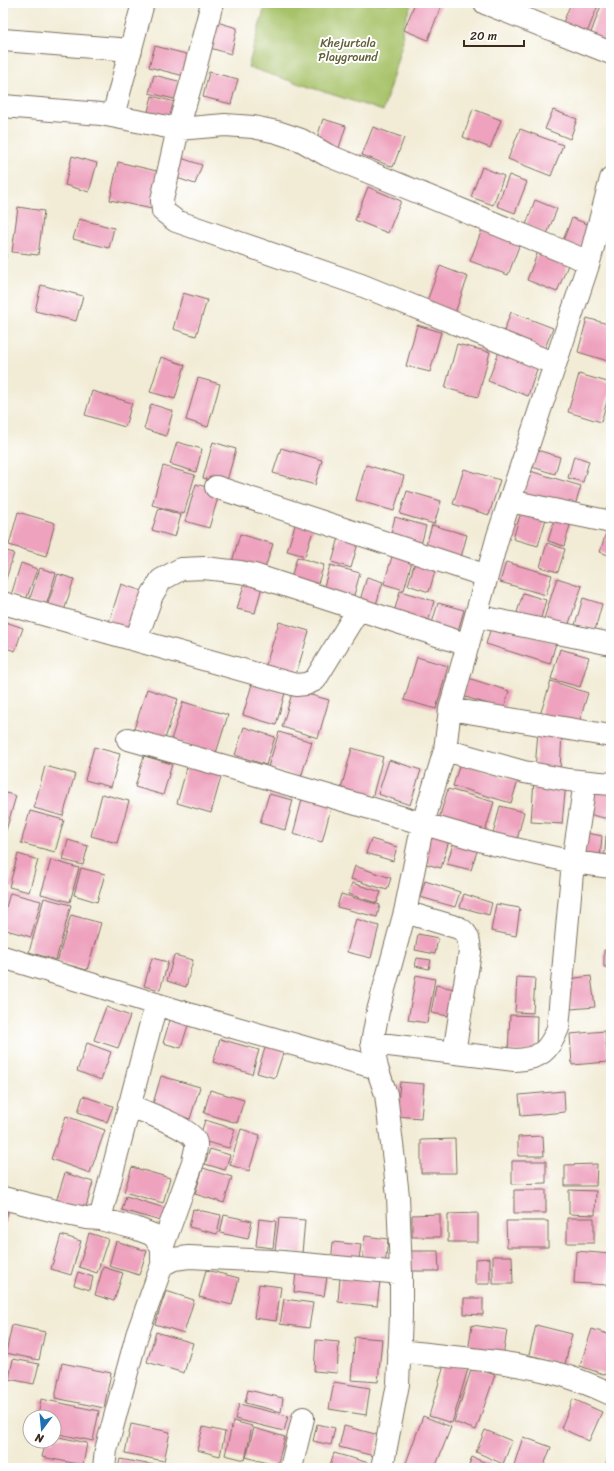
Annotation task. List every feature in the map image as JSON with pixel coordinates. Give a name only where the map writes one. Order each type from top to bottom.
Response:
[{"type":"street","points":[[113,116],[143,3]]},
{"type":"street","points":[[212,3],[178,129],[162,200],[164,211],[176,222],[361,285],[555,364]]},
{"type":"street","points":[[485,3],[611,53]]},
{"type":"street","points":[[3,40],[131,50]]},
{"type":"street","points":[[3,106],[72,111],[113,116],[178,129],[225,125],[253,127],[277,132],[301,140],[327,154],[589,262]]},
{"type":"street","points":[[382,1468],[398,1384],[400,1351],[400,1274],[398,1196],[386,1094],[376,1068],[372,1043],[378,1011],[405,912],[423,823],[445,750],[450,709],[487,576],[510,501],[589,262],[605,227],[611,179]]},
{"type":"street","points":[[216,487],[487,576]]},
{"type":"street","points":[[510,501],[611,522]]},
{"type":"street","points":[[136,640],[152,595],[161,580],[180,569],[204,568],[254,575],[358,610],[468,644]]},
{"type":"street","points":[[3,603],[296,685],[306,684],[315,680],[358,610]]},
{"type":"street","points":[[476,616],[611,644]]},
{"type":"street","points":[[450,709],[611,736]]},
{"type":"street","points":[[128,739],[493,844],[573,862],[611,867]]},
{"type":"street","points":[[445,750],[524,772],[586,782],[611,784]]},
{"type":"street","points":[[372,1043],[515,1060],[529,1060],[546,1050],[554,1040],[558,1028],[573,862],[586,782]]},
{"type":"street","points":[[405,912],[459,928],[466,932],[468,937],[470,952],[454,1053]]},
{"type":"street","points":[[3,957],[156,1004],[376,1068]]},
{"type":"street","points":[[100,1219],[156,1004]]},
{"type":"street","points":[[104,1468],[108,1443],[137,1335],[195,1152],[195,1141],[189,1133],[129,1105]]},
{"type":"street","points":[[3,1198],[67,1214],[100,1219],[135,1228],[153,1235],[162,1257]]},
{"type":"street","points":[[162,1257],[174,1259],[189,1257],[272,1261],[400,1274]]},
{"type":"street","points":[[400,1351],[511,1364],[551,1372],[588,1383],[611,1394]]},
{"type":"street","points":[[292,1468],[304,1418]]},
{"type":"green space","name":"Khejurtala Playground","points":[[266,3],[412,3],[402,28],[403,40],[383,111],[248,67]]},
{"type":"building","points":[[415,3],[442,3],[428,40],[404,30]]},
{"type":"building","points":[[571,3],[599,3],[586,35],[562,25]]},
{"type":"building","points":[[602,3],[611,3],[611,47],[589,38]]},
{"type":"building","points":[[217,22],[237,28],[231,54],[210,48]]},
{"type":"building","points":[[155,46],[190,55],[184,76],[149,67]]},
{"type":"building","points":[[209,72],[238,79],[231,104],[203,97]]},
{"type":"building","points":[[154,75],[182,82],[178,100],[149,93]]},
{"type":"building","points":[[152,96],[175,102],[169,124],[146,119]]},
{"type":"building","points":[[473,109],[501,120],[490,148],[463,137]]},
{"type":"building","points":[[553,110],[577,119],[570,139],[545,129]]},
{"type":"building","points":[[323,119],[346,126],[337,154],[314,147]]},
{"type":"building","points":[[373,127],[404,138],[393,167],[362,155]]},
{"type":"building","points":[[520,129],[563,145],[551,176],[508,159]]},
{"type":"building","points":[[72,156],[97,163],[89,192],[65,185]]},
{"type":"building","points":[[178,157],[202,165],[195,184],[171,176]]},
{"type":"building","points":[[118,162],[161,172],[152,209],[110,200]]},
{"type":"building","points":[[482,167],[504,176],[493,205],[471,197]]},
{"type":"building","points":[[509,175],[527,182],[515,213],[497,206]]},
{"type":"building","points":[[368,187],[401,201],[388,233],[355,220]]},
{"type":"building","points":[[535,200],[557,209],[547,234],[526,225]]},
{"type":"building","points":[[18,207],[44,211],[38,255],[12,252]]},
{"type":"building","points":[[572,218],[590,225],[580,250],[562,243]]},
{"type":"building","points":[[79,219],[114,228],[109,248],[73,239]]},
{"type":"building","points":[[3,224],[6,224],[6,258],[3,258]]},
{"type":"building","points":[[483,227],[521,241],[508,275],[470,261]]},
{"type":"building","points":[[539,249],[570,260],[557,292],[527,280]]},
{"type":"building","points":[[440,266],[468,277],[453,318],[425,306]]},
{"type":"building","points":[[41,285],[83,296],[76,321],[35,311]]},
{"type":"building","points":[[183,293],[207,300],[196,336],[173,329]]},
{"type":"building","points":[[511,312],[553,328],[542,355],[501,339]]},
{"type":"building","points":[[587,318],[611,325],[611,362],[578,352]]},
{"type":"building","points":[[417,325],[441,332],[430,372],[406,366]]},
{"type":"building","points":[[457,344],[490,352],[478,397],[445,388]]},
{"type":"building","points":[[500,349],[539,363],[528,396],[488,381]]},
{"type":"building","points":[[161,357],[185,365],[175,399],[150,392]]},
{"type":"building","points":[[579,374],[611,383],[611,388],[601,422],[568,412]]},
{"type":"building","points":[[198,378],[220,384],[208,427],[186,420]]},
{"type":"building","points":[[92,391],[132,403],[125,427],[85,415]]},
{"type":"building","points":[[151,404],[173,411],[166,436],[144,429]]},
{"type":"building","points":[[177,442],[202,449],[196,472],[170,464]]},
{"type":"building","points":[[213,442],[236,449],[226,484],[203,478]]},
{"type":"building","points":[[281,448],[322,460],[315,485],[273,473]]},
{"type":"building","points":[[537,450],[560,457],[555,474],[532,467]]},
{"type":"building","points":[[574,456],[589,461],[583,482],[568,478]]},
{"type":"building","points":[[366,465],[404,476],[394,511],[356,500]]},
{"type":"building","points":[[163,466],[195,475],[184,514],[152,505]]},
{"type":"building","points":[[464,469],[500,480],[489,515],[453,504]]},
{"type":"building","points":[[530,471],[581,486],[573,512],[522,498]]},
{"type":"building","points":[[196,484],[220,491],[209,528],[185,521]]},
{"type":"building","points":[[407,491],[441,501],[434,524],[400,514]]},
{"type":"building","points":[[159,508],[181,515],[175,537],[152,530]]},
{"type":"building","points":[[18,512],[55,523],[46,556],[9,545]]},
{"type":"building","points":[[521,512],[546,519],[538,546],[513,539]]},
{"type":"building","points":[[395,517],[426,526],[420,549],[389,541]]},
{"type":"building","points":[[555,518],[571,522],[564,546],[548,541]]},
{"type":"building","points":[[296,522],[314,528],[305,556],[287,551]]},
{"type":"building","points":[[432,525],[467,535],[460,561],[424,551]]},
{"type":"building","points":[[606,533],[611,535],[611,556],[600,552]]},
{"type":"building","points":[[240,534],[273,544],[264,571],[232,562]]},
{"type":"building","points":[[340,534],[359,540],[351,568],[332,562]]},
{"type":"building","points":[[547,543],[565,549],[558,572],[540,567]]},
{"type":"building","points":[[3,550],[14,553],[3,589]]},
{"type":"building","points":[[393,553],[413,558],[404,590],[384,584]]},
{"type":"building","points":[[417,555],[438,561],[429,592],[408,585]]},
{"type":"building","points":[[297,557],[324,565],[317,586],[291,578]]},
{"type":"building","points":[[506,562],[552,575],[546,595],[500,582]]},
{"type":"building","points":[[21,563],[37,569],[26,600],[11,595]]},
{"type":"building","points":[[330,565],[360,573],[351,606],[321,597]]},
{"type":"building","points":[[40,568],[56,573],[46,606],[29,601]]},
{"type":"building","points":[[58,574],[74,579],[63,614],[46,609]]},
{"type":"building","points":[[247,575],[264,579],[255,613],[237,609]]},
{"type":"building","points":[[367,577],[383,582],[374,611],[358,607]]},
{"type":"building","points":[[557,578],[582,586],[566,632],[542,625]]},
{"type":"building","points":[[121,584],[142,591],[130,629],[109,622]]},
{"type":"building","points":[[400,591],[434,601],[426,629],[392,619]]},
{"type":"building","points":[[523,593],[546,600],[539,625],[515,619]]},
{"type":"building","points":[[583,598],[602,604],[595,630],[575,625]]},
{"type":"building","points":[[438,603],[464,610],[456,638],[430,630]]},
{"type":"building","points":[[3,621],[23,628],[15,651],[3,647]]},
{"type":"building","points":[[279,622],[309,631],[295,678],[265,668]]},
{"type":"building","points":[[492,624],[556,643],[550,664],[486,644]]},
{"type":"building","points":[[560,649],[589,657],[580,687],[551,679]]},
{"type":"building","points":[[417,657],[448,666],[436,709],[404,700]]},
{"type":"building","points":[[468,678],[509,691],[504,709],[462,696]]},
{"type":"building","points":[[551,681],[588,693],[578,726],[540,715]]},
{"type":"building","points":[[252,684],[285,693],[276,725],[243,715]]},
{"type":"building","points":[[147,689],[178,699],[165,739],[134,729]]},
{"type":"building","points":[[293,690],[329,700],[318,738],[282,727]]},
{"type":"building","points":[[183,702],[228,715],[216,753],[171,740]]},
{"type":"building","points":[[244,727],[275,737],[266,765],[235,755]]},
{"type":"building","points":[[538,731],[562,733],[560,771],[535,769]]},
{"type":"building","points":[[279,732],[312,742],[301,777],[268,767]]},
{"type":"building","points":[[94,747],[120,754],[111,787],[85,780]]},
{"type":"building","points":[[352,748],[383,757],[371,802],[340,793]]},
{"type":"building","points":[[144,756],[172,764],[163,795],[135,787]]},
{"type":"building","points":[[189,760],[223,770],[211,813],[177,803]]},
{"type":"building","points":[[389,760],[421,770],[410,805],[378,794]]},
{"type":"building","points":[[460,763],[518,781],[511,803],[453,786]]},
{"type":"building","points":[[45,766],[75,774],[63,816],[34,808]]},
{"type":"building","points":[[534,780],[566,783],[562,824],[531,822]]},
{"type":"building","points":[[590,787],[611,792],[609,819],[587,814]]},
{"type":"building","points":[[448,789],[494,802],[484,835],[438,822]]},
{"type":"building","points":[[3,792],[16,796],[3,841]]},
{"type":"building","points":[[102,794],[129,801],[117,843],[91,836]]},
{"type":"building","points":[[269,794],[293,800],[285,830],[260,823]]},
{"type":"building","points":[[303,796],[332,804],[322,842],[293,834]]},
{"type":"building","points":[[500,806],[524,812],[516,844],[492,838]]},
{"type":"building","points":[[30,811],[64,820],[55,852],[21,843]]},
{"type":"building","points":[[427,830],[450,837],[441,868],[418,862]]},
{"type":"building","points":[[587,833],[602,836],[600,859],[584,857]]},
{"type":"building","points":[[606,836],[611,836],[611,865],[604,865]]},
{"type":"building","points":[[455,837],[479,845],[471,870],[447,864]]},
{"type":"building","points":[[371,839],[397,847],[393,861],[366,853]]},
{"type":"building","points":[[68,840],[88,846],[83,865],[63,860]]},
{"type":"building","points":[[18,854],[38,860],[29,892],[9,887]]},
{"type":"building","points":[[51,860],[79,868],[70,902],[41,894]]},
{"type":"building","points":[[355,866],[391,878],[387,890],[351,879]]},
{"type":"building","points":[[81,868],[105,874],[97,902],[74,895]]},
{"type":"building","points":[[425,881],[460,892],[455,907],[420,897]]},
{"type":"building","points":[[352,883],[381,892],[377,903],[348,894]]},
{"type":"building","points":[[10,893],[41,901],[31,937],[3,929],[3,918]]},
{"type":"building","points":[[341,894],[380,905],[377,917],[337,907]]},
{"type":"building","points":[[464,894],[492,903],[489,915],[460,907]]},
{"type":"building","points":[[44,898],[71,905],[56,960],[29,952]]},
{"type":"building","points":[[496,904],[520,908],[516,936],[491,931]]},
{"type":"building","points":[[71,915],[101,923],[87,970],[57,962]]},
{"type":"building","points":[[356,919],[379,926],[371,958],[347,952]]},
{"type":"building","points":[[418,934],[438,938],[435,954],[415,950]]},
{"type":"building","points":[[604,950],[611,950],[611,967],[604,967]]},
{"type":"building","points":[[174,955],[193,960],[186,987],[167,981]]},
{"type":"building","points":[[152,958],[168,962],[160,990],[144,986]]},
{"type":"building","points":[[417,958],[431,960],[429,969],[415,966]]},
{"type":"building","points":[[416,975],[435,979],[427,1023],[408,1020]]},
{"type":"building","points":[[591,976],[595,1007],[571,1009],[568,979]]},
{"type":"building","points":[[517,977],[535,978],[533,1013],[515,1012]]},
{"type":"building","points":[[436,985],[454,989],[449,1016],[431,1013]]},
{"type":"building","points":[[106,1007],[130,1016],[118,1048],[94,1040]]},
{"type":"building","points":[[510,1015],[537,1016],[536,1052],[508,1051]]},
{"type":"building","points":[[170,1020],[188,1025],[181,1048],[163,1043]]},
{"type":"building","points":[[605,1031],[608,1062],[572,1065],[570,1034]]},
{"type":"building","points":[[220,1039],[259,1050],[252,1074],[213,1062]]},
{"type":"building","points":[[267,1042],[285,1047],[275,1078],[257,1073]]},
{"type":"building","points":[[87,1043],[111,1052],[101,1080],[77,1071]]},
{"type":"building","points":[[161,1076],[200,1087],[190,1119],[152,1107]]},
{"type":"building","points":[[400,1082],[424,1084],[421,1118],[397,1116]]},
{"type":"building","points":[[210,1090],[244,1100],[237,1123],[204,1113]]},
{"type":"building","points":[[564,1091],[565,1112],[521,1116],[519,1095]]},
{"type":"building","points":[[83,1096],[113,1106],[107,1122],[78,1112]]},
{"type":"building","points":[[66,1116],[105,1130],[90,1173],[51,1159]]},
{"type":"building","points":[[205,1120],[235,1129],[229,1148],[199,1140]]},
{"type":"building","points":[[241,1129],[260,1135],[249,1171],[230,1165]]},
{"type":"building","points":[[543,1136],[544,1156],[518,1156],[518,1137]]},
{"type":"building","points":[[455,1139],[456,1173],[421,1173],[421,1140]]},
{"type":"building","points":[[210,1149],[230,1155],[225,1170],[205,1164]]},
{"type":"building","points":[[512,1161],[546,1161],[546,1183],[512,1184]]},
{"type":"building","points":[[597,1164],[596,1186],[565,1186],[565,1165]]},
{"type":"building","points":[[132,1167],[170,1178],[163,1203],[124,1192]]},
{"type":"building","points":[[203,1168],[232,1177],[224,1203],[195,1194]]},
{"type":"building","points":[[65,1173],[93,1182],[84,1214],[55,1205]]},
{"type":"building","points":[[514,1190],[546,1190],[546,1213],[514,1213]]},
{"type":"building","points":[[569,1190],[596,1191],[595,1215],[569,1214]]},
{"type":"building","points":[[126,1196],[168,1209],[164,1222],[122,1210]]},
{"type":"building","points":[[193,1209],[221,1215],[217,1234],[189,1227]]},
{"type":"building","points":[[3,1211],[8,1212],[3,1229]]},
{"type":"building","points":[[478,1213],[478,1242],[448,1242],[448,1214]]},
{"type":"building","points":[[440,1214],[440,1237],[412,1237],[412,1215]]},
{"type":"building","points":[[224,1215],[252,1221],[248,1239],[220,1233]]},
{"type":"building","points":[[279,1218],[305,1220],[302,1253],[275,1250]]},
{"type":"building","points":[[567,1218],[594,1218],[594,1243],[567,1243]]},
{"type":"building","points":[[259,1219],[276,1221],[273,1248],[256,1246]]},
{"type":"building","points":[[506,1221],[548,1221],[548,1247],[507,1247]]},
{"type":"building","points":[[89,1233],[108,1239],[97,1273],[79,1267]]},
{"type":"building","points":[[61,1235],[81,1241],[71,1275],[51,1269]]},
{"type":"building","points":[[365,1236],[388,1239],[385,1267],[362,1265]]},
{"type":"building","points":[[116,1241],[147,1251],[139,1275],[109,1266]]},
{"type":"building","points":[[333,1242],[361,1245],[358,1267],[331,1263]]},
{"type":"building","points":[[411,1251],[438,1251],[439,1271],[411,1271]]},
{"type":"building","points":[[576,1251],[610,1254],[608,1285],[574,1283]]},
{"type":"building","points":[[493,1256],[512,1256],[513,1284],[493,1284]]},
{"type":"building","points":[[490,1258],[490,1284],[475,1284],[475,1259]]},
{"type":"building","points":[[103,1267],[123,1273],[114,1301],[95,1295]]},
{"type":"building","points":[[206,1270],[239,1278],[232,1305],[199,1297]]},
{"type":"building","points":[[78,1272],[93,1277],[90,1290],[74,1285]]},
{"type":"building","points":[[296,1272],[327,1277],[324,1296],[294,1292]]},
{"type":"building","points":[[340,1278],[380,1281],[377,1306],[338,1302]]},
{"type":"building","points":[[259,1284],[281,1287],[276,1321],[254,1318]]},
{"type":"building","points":[[166,1291],[194,1300],[184,1333],[155,1324]]},
{"type":"building","points":[[464,1298],[483,1298],[483,1315],[464,1314]]},
{"type":"building","points":[[284,1299],[313,1303],[309,1328],[280,1324]]},
{"type":"building","points":[[12,1325],[45,1332],[39,1360],[6,1353]]},
{"type":"building","points":[[472,1325],[507,1330],[503,1357],[468,1352]]},
{"type":"building","points":[[536,1325],[572,1334],[565,1364],[529,1355]]},
{"type":"building","points":[[592,1329],[611,1335],[611,1358],[606,1375],[580,1366]]},
{"type":"building","points":[[156,1332],[193,1343],[184,1373],[147,1362]]},
{"type":"building","points":[[355,1337],[382,1339],[378,1382],[351,1380]]},
{"type":"building","points":[[316,1340],[339,1342],[337,1373],[314,1371]]},
{"type":"building","points":[[13,1359],[39,1364],[34,1384],[9,1379]]},
{"type":"building","points":[[445,1362],[468,1369],[452,1423],[429,1416]]},
{"type":"building","points":[[62,1363],[111,1373],[104,1408],[55,1398]]},
{"type":"building","points":[[472,1367],[495,1375],[476,1430],[454,1422]]},
{"type":"building","points":[[334,1382],[370,1388],[366,1415],[329,1409]]},
{"type":"building","points":[[248,1390],[283,1398],[281,1412],[245,1403]]},
{"type":"building","points":[[41,1399],[99,1411],[93,1441],[62,1435],[62,1409],[39,1409]]},
{"type":"building","points":[[573,1399],[602,1412],[589,1441],[561,1428]]},
{"type":"building","points":[[239,1404],[288,1416],[284,1431],[235,1419]]},
{"type":"building","points":[[423,1416],[451,1427],[435,1468],[420,1468],[406,1463]]},
{"type":"building","points":[[233,1421],[252,1426],[245,1460],[225,1455]]},
{"type":"building","points":[[131,1424],[170,1432],[164,1461],[125,1453]]},
{"type":"building","points":[[317,1424],[335,1428],[331,1445],[313,1441]]},
{"type":"building","points":[[344,1426],[379,1435],[374,1456],[339,1447]]},
{"type":"building","points":[[203,1427],[225,1432],[220,1456],[197,1450]]},
{"type":"building","points":[[254,1428],[285,1437],[277,1466],[246,1457]]},
{"type":"building","points":[[485,1430],[512,1441],[503,1464],[476,1452]]},
{"type":"building","points":[[523,1437],[551,1447],[543,1468],[513,1468]]},
{"type":"building","points":[[62,1438],[87,1443],[83,1465],[42,1457],[44,1449],[62,1449]]},
{"type":"building","points":[[611,1452],[611,1468],[604,1468]]},
{"type":"building","points":[[334,1453],[369,1463],[367,1468],[329,1468]]},
{"type":"building","points":[[472,1457],[498,1468],[468,1468]]},
{"type":"building","points":[[120,1459],[158,1466],[158,1468],[118,1468]]}]
